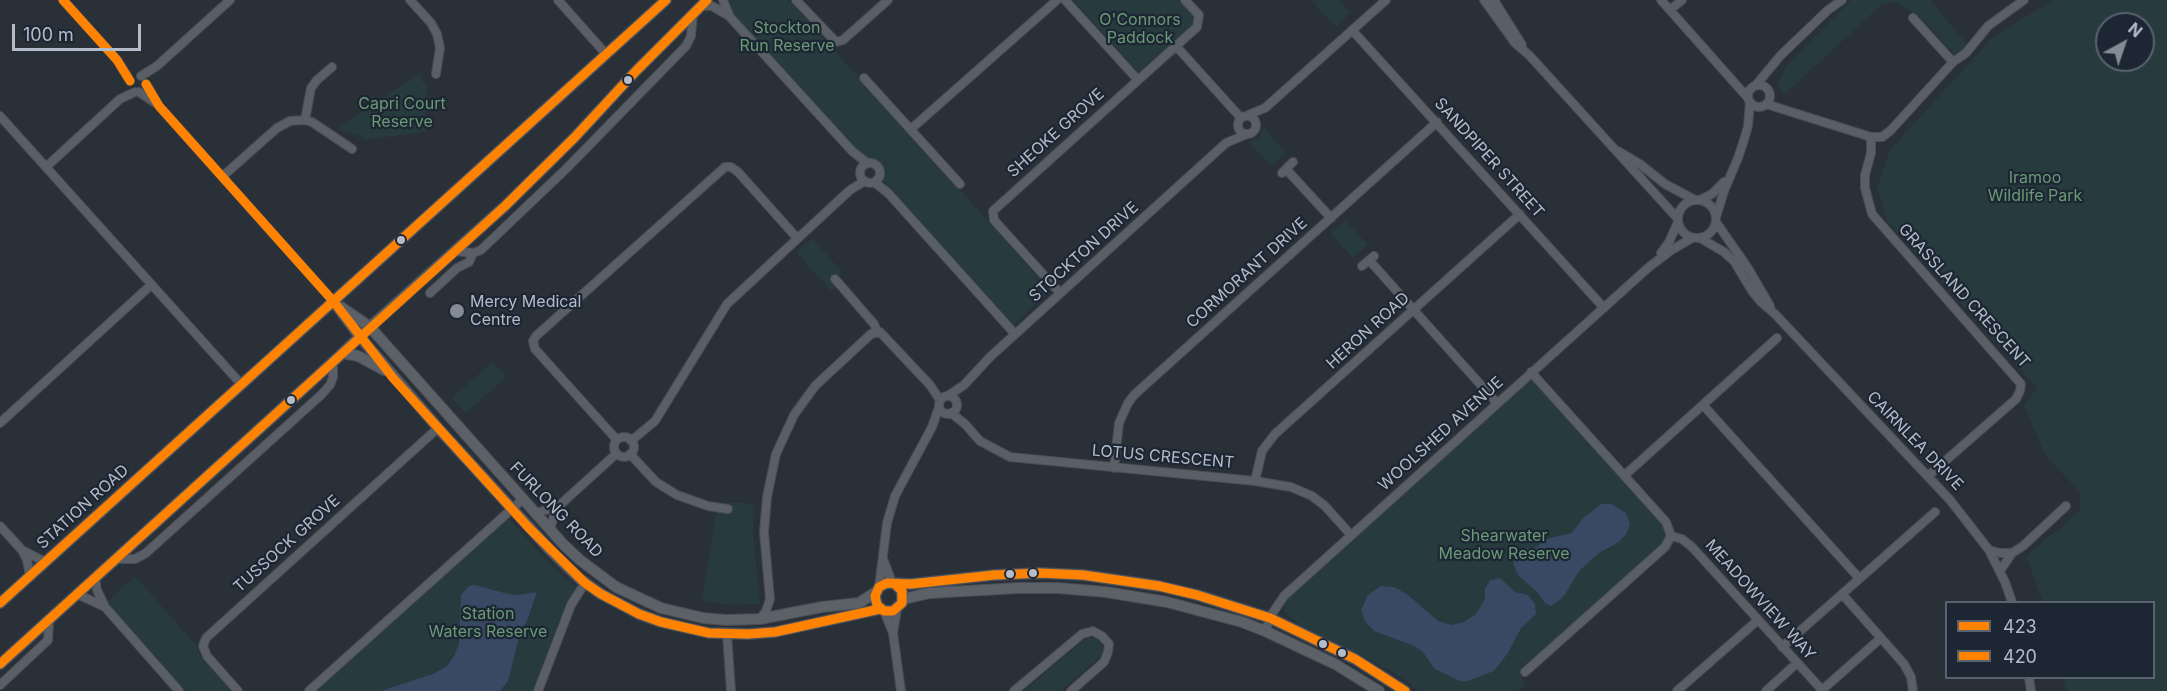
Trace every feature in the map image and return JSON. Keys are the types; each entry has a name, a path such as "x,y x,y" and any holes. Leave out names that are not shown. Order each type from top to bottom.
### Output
{"main road":[{"name":"STATION ROAD","path":"0,603 666,0"},
{"path":"0,664 538,175 700,6"},
{"name":"FURLONG ROAD","path":"334,302 370,327 550,529 588,567 616,587 662,608 682,614 726,620 760,619 822,607 859,603 877,590"},
{"name":"FURLONG ROAD","path":"334,302 393,378 550,551 585,583 618,604 662,622 710,633 727,634 775,632 882,610"},
{"path":"343,353 358,356 393,378"},
{"path":"894,584 902,591 903,599 897,609 882,610 875,601 877,590 882,584 994,575 1083,575 1132,581 1197,595 1270,618 1355,659 1405,691"},
{"path":"903,599 930,593 1018,588 1081,590 1167,602 1265,631 1335,664 1380,691"},
{"path":"726,620 727,634"}],"street":[{"path":"63,0 334,302"},
{"path":"46,167 230,0"},
{"path":"410,0 431,23 437,34 440,48 436,74"},
{"path":"558,0 606,54"},
{"path":"723,0 729,16"},
{"path":"796,0 836,42 844,39 888,0"},
{"path":"911,129 1057,0"},
{"path":"1065,0 1138,80"},
{"name":"SHEOKE GROVE","path":"1060,293 994,220 993,211 1197,27 1199,15 1185,0"},
{"path":"1242,118 1265,108 1386,0"},
{"path":"1484,0 1515,43 1529,55 1678,220 1683,232 1696,238 1711,233 1748,126 1749,92 1773,64 1836,0"},
{"path":"1494,0 1529,55"},
{"path":"1661,0 1755,106 1791,112 1871,137 1885,135 1953,62 1966,53 1988,26 2024,0"},
{"path":"1671,10 1682,0"},
{"path":"1828,10 1842,0"},
{"path":"455,251 473,253 487,246 686,46 700,6 712,6 729,16 852,152 868,174 888,193 1015,334"},
{"path":"1913,18 1953,62"},
{"name":"SANDPIPER STREET","path":"1352,30 1604,308"},
{"path":"1176,46 1242,118 1254,118 1257,124"},
{"path":"1748,126 1763,106 1769,93 1773,64"},
{"path":"305,120 311,88 316,80 332,67"},
{"path":"1728,75 1754,86 1763,86 1791,112"},
{"path":"864,78 960,184"},
{"path":"1242,118 1239,129 1246,134 1254,131 1265,108"},
{"path":"0,116 241,384"},
{"name":"STOCKTON DRIVE","path":"877,590 887,523 895,496 932,427 943,400 964,385 1015,334 1226,143 1242,118"},
{"path":"223,176 277,128 290,121 312,122 352,149"},
{"name":"CORMORANT DRIVE","path":"1114,468 1119,423 1134,395 1437,122"},
{"name":"STOCKTON DRIVE","path":"1226,143 1246,134"},
{"name":"GRASSLAND CRESCENT","path":"1871,137 1871,153 1864,188 1872,214 2021,384 2016,399 1928,476"},
{"path":"1613,147 1640,164 1665,184 1711,206 1716,219"},
{"path":"617,440 536,349 533,341 536,336 725,166 738,172 797,238"},
{"path":"1287,168 1331,218"},
{"path":"631,441 655,421 727,304 868,174"},
{"path":"1678,220 1681,208 1690,201 1712,194 1730,174"},
{"name":"HERON ROAD","path":"1255,480 1262,451 1275,434 1520,214"},
{"name":"CAIRNLEA DRIVE","path":"1716,219 1775,314"},
{"name":"WOOLSHED AVENUE","path":"1649,267 1664,250 1678,220"},
{"name":"CAIRNLEA DRIVE","path":"1696,238 1724,252 1734,261 1752,291 1950,500 1989,550 2012,601"},
{"name":"WOOLSHED AVENUE","path":"1265,631 1270,618 1284,596 1649,267 1670,251 1696,238"},
{"path":"430,293 457,268 469,262 473,253"},
{"path":"1368,261 1497,403"},
{"path":"835,279 874,324 877,331 884,334 953,409 944,413 943,400"},
{"path":"0,423 151,285"},
{"path":"787,615 774,608 770,599 764,532 765,511 776,454 794,415 815,386 866,338 877,331"},
{"path":"1625,475 1777,339"},
{"path":"115,559 139,558 321,395 330,385 333,377 333,362"},
{"name":"MEADOWVIEW WAY","path":"1531,372 1666,522 1671,536 1682,539 1692,547 1822,691"},
{"name":"STOCKTON DRIVE","path":"932,427 953,409 964,385"},
{"path":"1703,405 1859,578"},
{"name":"LOTUS CRESCENT","path":"953,409 980,441 1010,457 1255,480 1291,488 1312,496 1325,506 1351,535"},
{"name":"TUSSOCK GROVE","path":"238,691 207,656 203,646 206,638 438,428"},
{"path":"616,454 625,457 633,449 631,441 626,438 617,440"},
{"path":"616,454 614,446 617,440"},
{"path":"550,529 555,513 562,503 616,454"},
{"path":"630,454 656,482 677,495 708,506 728,509"},
{"path":"309,691 523,499"},
{"path":"535,513 551,509 562,503"},
{"path":"2000,571 2012,553 2024,546 2066,506"},
{"path":"1782,647 1935,512"},
{"path":"0,526 22,550 27,560 30,576"},
{"path":"1525,672 1665,547 1671,536"},
{"path":"22,550 45,562"},
{"path":"1989,550 2012,553"},
{"name":"STOCKTON DRIVE","path":"883,558 894,584"},
{"path":"95,578 97,590 105,608 179,691"},
{"path":"538,691 571,605 585,583"},
{"path":"77,594 105,608"},
{"path":"1842,594 1908,670 1913,691"},
{"path":"760,619 770,599"},
{"path":"897,609 893,633 901,691"},
{"path":"882,610 893,633"},
{"path":"0,685 48,640 49,620"},
{"path":"1677,691 1758,620"},
{"path":"1014,691 1082,634 1093,631 1109,644 1108,652 1104,662 1071,691"},
{"path":"727,634 731,691"},
{"path":"1822,691 1881,638"},
{"path":"1766,691 1797,663"}],"green space":[{"name":"Stockton Run Reserve","path":"730,0 789,0 1050,290 1014,325 724,6"},
{"name":"O'Connors Paddock","path":"1073,0 1179,0 1194,17 1193,25 1138,72"},
{"path":"1311,0 1339,0 1351,13 1336,27"},
{"path":"1851,0 1930,0 1968,45 1956,56 1922,19 1895,2 1880,6 1784,95 1777,85 1787,65"},
{"name":"Iramoo Wildlife Park","path":"2053,0 2167,0 2167,691 2066,691 2063,679 2155,679 2155,601 2043,601 2026,556 2080,511 2080,492 2045,455 2024,405 2037,388 1887,221 1877,187 1890,150 1992,38"},
{"name":"Capri Court Reserve","path":"420,73 422,81 427,86 425,132 364,140 359,135 338,128"},
{"path":"1264,128 1286,153 1271,166 1249,142 1259,138"},
{"path":"1345,220 1368,245 1353,258 1330,233"},
{"path":"812,238 842,272 832,281 837,287 831,291 796,252"},
{"path":"493,361 506,377 466,413 452,398"},
{"name":"Shearwater Meadow Reserve","path":"1532,379 1663,524 1667,535 1664,544 1519,672 1525,685 1518,691 1419,691 1393,672 1303,627 1283,610 1286,600"},
{"path":"727,502 754,504 753,532 760,604 731,605 702,601 715,518 717,512"},
{"name":"Station Waters Reserve","path":"508,517 550,564 579,589 558,623 533,691 316,691"},
{"path":"135,576 196,645 201,657 232,691 185,691 106,603"},
{"path":"1086,638 1096,638 1101,641 1103,651 1101,656 1061,691 1024,691"}],"water":[{"path":"1601,504 1611,504 1626,513 1630,524 1626,534 1619,542 1599,553 1579,571 1564,596 1551,606 1545,603 1537,592 1518,575 1513,564 1516,555 1523,549 1537,547 1546,539 1572,533 1582,519"},
{"path":"1500,578 1515,592 1528,595 1535,604 1536,614 1521,628 1508,653 1494,671 1468,681 1460,681 1435,669 1422,651 1412,645 1374,631 1365,621 1361,610 1368,595 1381,586 1394,587 1408,595 1438,621 1451,625 1464,622 1476,614 1485,599 1485,589 1490,580"},
{"path":"475,585 518,595 537,592 520,633 508,681 500,691 381,691 433,674 447,666 459,644 461,595 469,586"}],"transit line":[{"name":"423","path":"63,0 117,60 130,81"},
{"name":"420","path":"0,603 666,0"},
{"name":"420","path":"0,664 505,206 707,0"},
{"name":"423","path":"146,84 159,106 334,302 393,378 529,528 585,583 639,614 661,622 709,633 775,632 880,609"},
{"name":"423","path":"895,584 902,591 902,603 893,611 884,611 877,605 875,596 879,587 887,583 911,584 994,575 1040,573 1083,575 1159,586 1197,595 1270,618 1355,659 1405,691"}],"place":[{"name":"Mercy Medical Centre","path":"457,311"}]}
